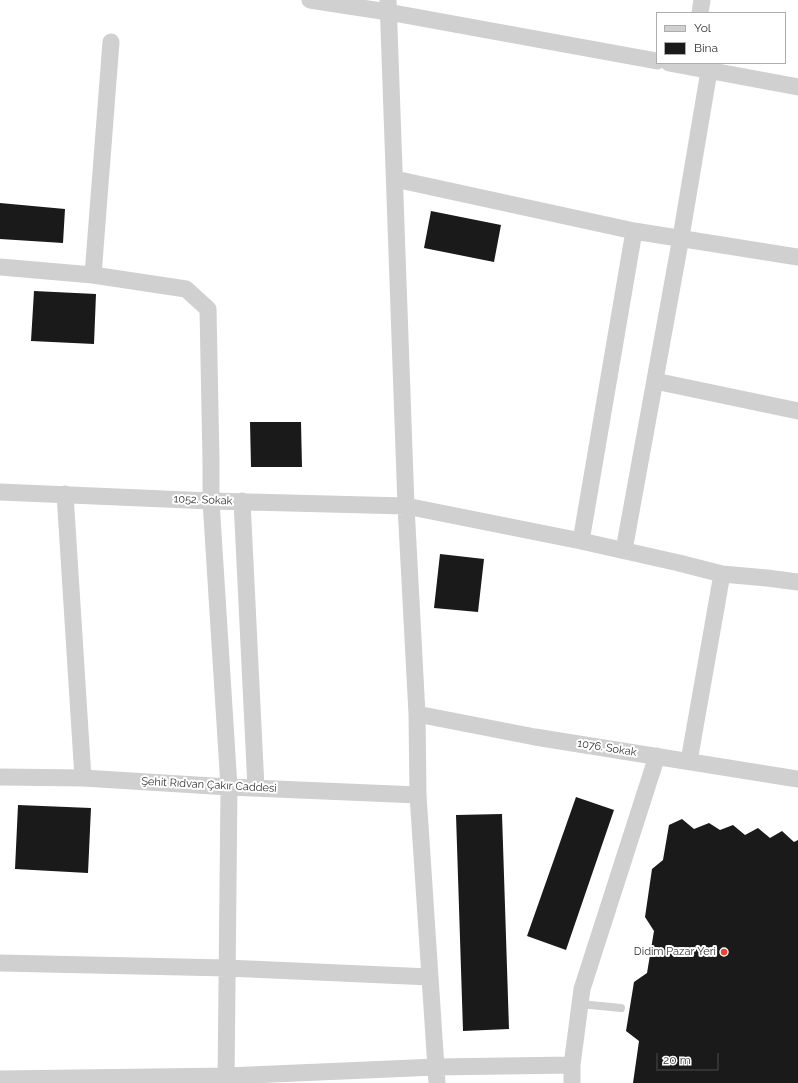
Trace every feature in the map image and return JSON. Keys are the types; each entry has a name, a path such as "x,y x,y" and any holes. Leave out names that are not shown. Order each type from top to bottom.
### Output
{"street":[{"path":"310,0 388,6 656,61"},
{"path":"700,12 702,0"},
{"path":"388,6 418,795 436,1075"},
{"path":"92,275 111,42"},
{"path":"680,64 691,65 709,71 798,87"},
{"path":"624,550 681,237 709,71"},
{"path":"395,180 634,230 798,257"},
{"path":"581,540 634,230"},
{"path":"0,267 92,275 186,289 208,309 211,501 229,787 226,1080"},
{"path":"655,381 798,411"},
{"name":"1052. Sokak","path":"0,492 211,501 406,506 581,540 722,574 798,582"},
{"path":"65,494 83,778"},
{"path":"242,501 256,788"},
{"path":"689,762 722,574"},
{"name":"1076. Sokak","path":"416,714 535,737 798,779"},
{"path":"572,1083 572,1066 582,989 657,756"},
{"name":"Şehit Rıdvan Çakır Caddesi","path":"0,777 83,778 229,787 418,795"},
{"path":"0,963 228,968 430,976"},
{"path":"0,1079 226,1080 436,1075 572,1066"}],"lane":[{"path":"580,1004 621,1008"}],"building":[{"path":"0,203 65,209 63,243 0,239"},
{"path":"431,211 501,225 494,262 424,248"},
{"path":"34,291 96,294 94,344 31,341"},
{"path":"250,422 301,422 302,467 251,467"},
{"path":"440,554 484,559 478,612 434,608"},
{"path":"576,797 614,810 566,950 527,936"},
{"path":"18,805 91,808 88,873 15,869"},
{"path":"502,814 509,1029 463,1031 456,815"},
{"name":"Didim Pazar Yeri","path":"682,819 694,829 709,823 720,830 733,825 745,835 758,828 770,838 782,831 794,842 798,840 798,1083 633,1083 639,1041 626,1031 634,982 647,973 654,931 645,917 652,869 663,860 669,825"}],"place":[{"name":"Didim Pazar Yeri","path":"724,952"}]}
